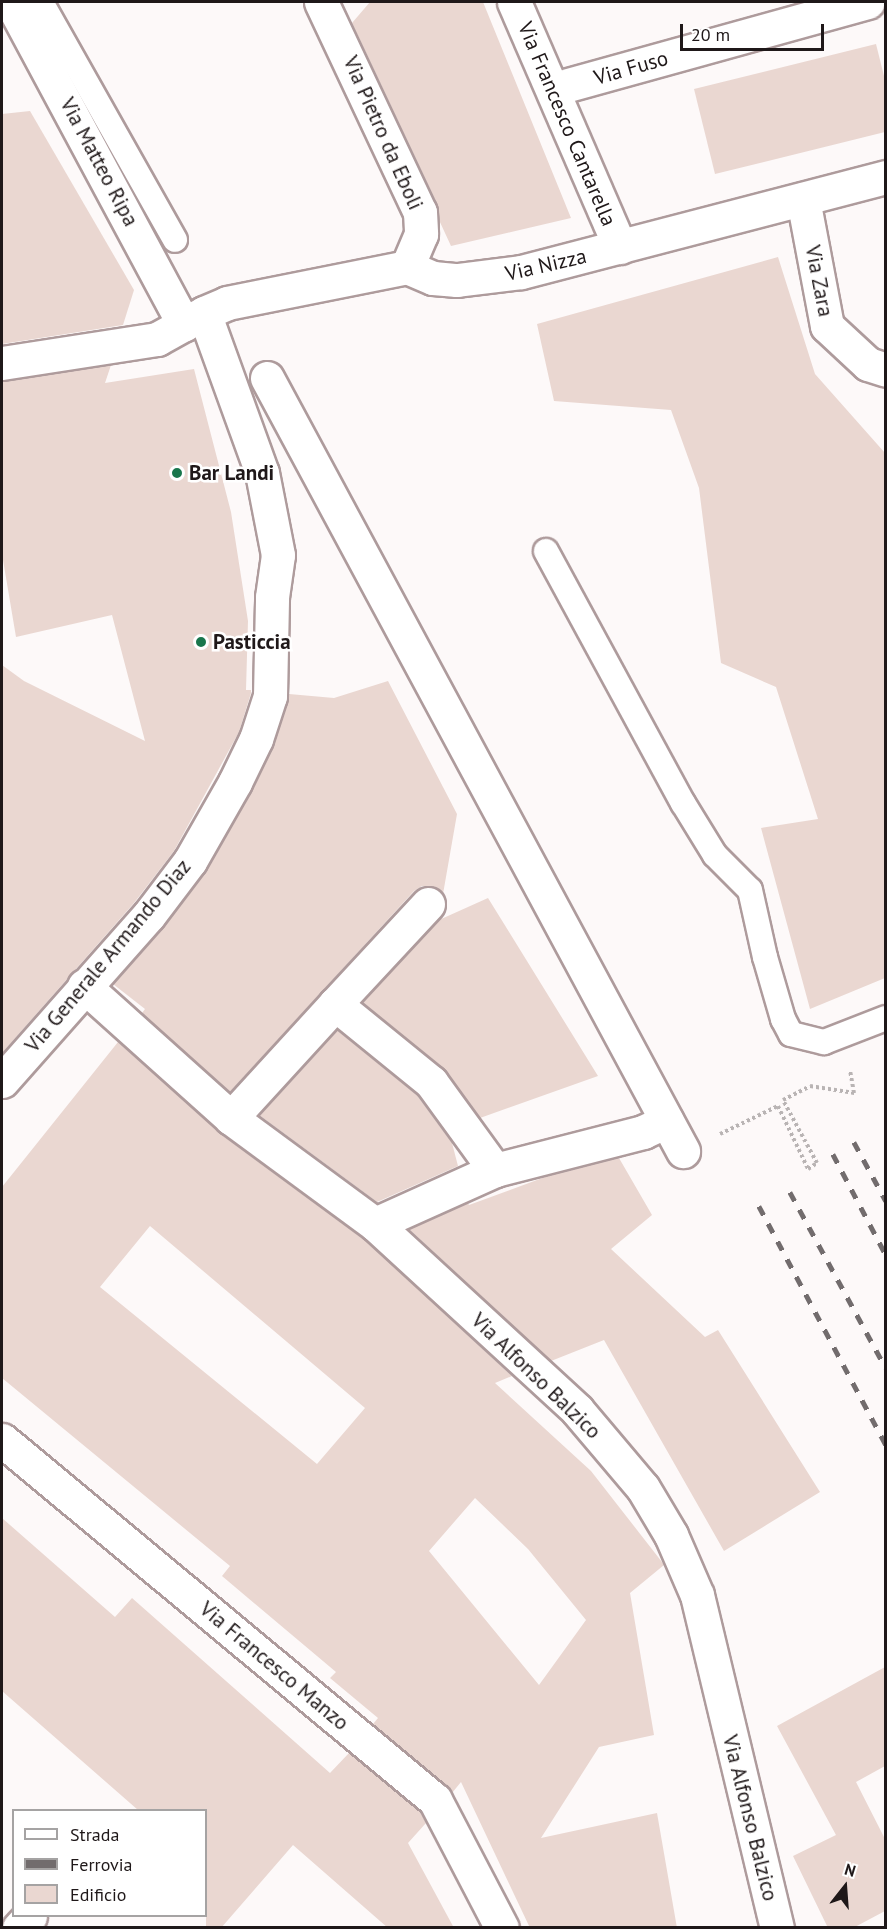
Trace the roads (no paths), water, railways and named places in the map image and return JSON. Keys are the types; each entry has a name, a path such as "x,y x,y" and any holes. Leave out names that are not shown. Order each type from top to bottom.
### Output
{"street":[{"name":"Via Matteo Ripa","path":"11,2 194,318"},
{"name":"Via Francesco Cantarella","path":"514,2 620,247"},
{"name":"Via Fuso","path":"568,86 868,2"},
{"name":"Via Pietro da Eboli","path":"330,6 420,212 421,234 407,267"},
{"name":"Via Nizza","path":"407,267 433,278 481,279 521,272 885,177"},
{"name":"Via Zara","path":"804,199 827,326 880,365"},
{"path":"2,363 157,339 227,303 407,267"},
{"name":"Via Generale Armando Diaz","path":"2,1081 149,915 190,861 251,748 270,696 272,597 278,555 262,473 194,318"},
{"path":"267,378 683,1151"},
{"path":"231,1118 428,904"},
{"name":"Via Alfonso Balzico","path":"84,986 231,1118 375,1224 577,1410 643,1488 671,1535 697,1595 777,1928"},
{"path":"335,1004 431,1082 495,1170"},
{"path":"375,1224 495,1170 643,1132 667,1121"},
{"name":"Via Francesco Manzo","path":"2,1440 435,1800 502,1928"}],"lane":[{"path":"41,2 175,240"},
{"path":"546,551 683,803 715,855 750,890 765,957 783,1019 791,1034 824,1042 885,1018"}],"railway":[{"path":"854,1142 886,1201"},
{"path":"833,1154 886,1255"},
{"path":"790,1192 886,1368"},
{"path":"759,1206 886,1445"}],"place":[{"name":"Bar Landi","path":"177,473"},
{"name":"Pasticcia","path":"201,642"}]}
